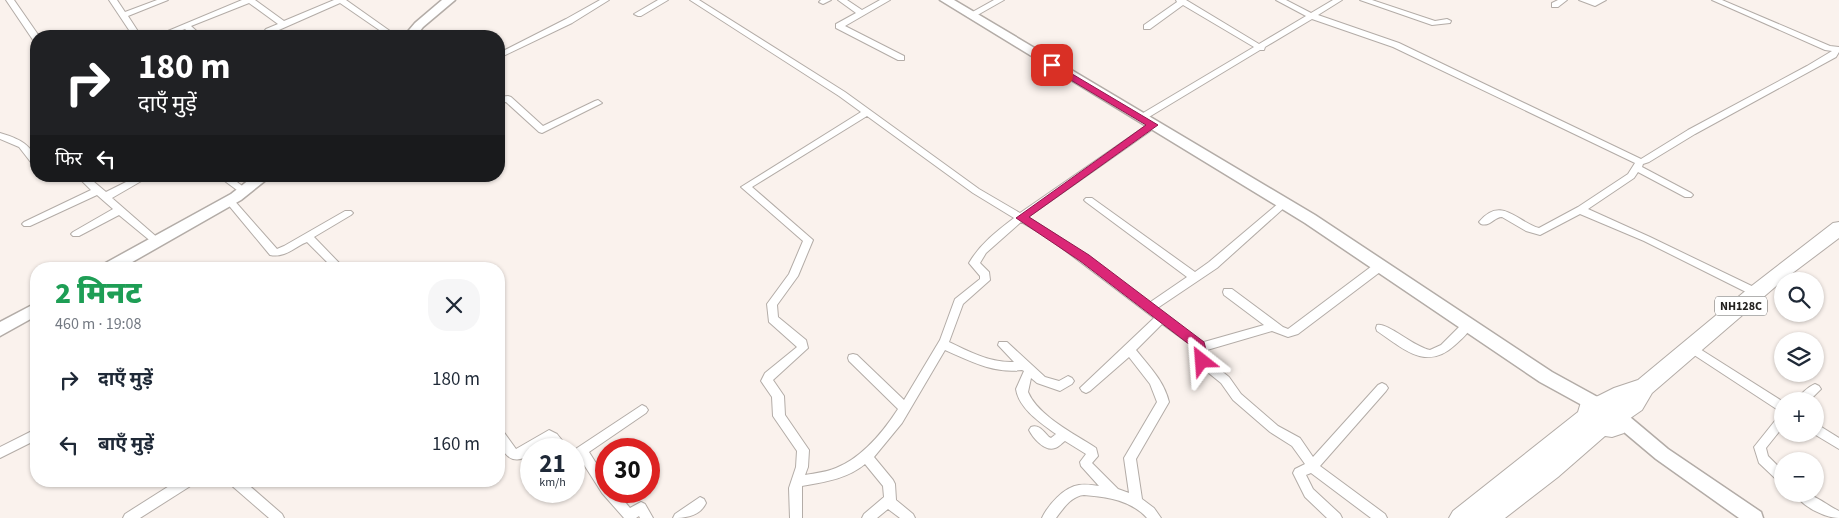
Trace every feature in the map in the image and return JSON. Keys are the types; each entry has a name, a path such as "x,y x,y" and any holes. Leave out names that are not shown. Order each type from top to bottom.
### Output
{"highway":[{"name":"NH128C","path":"1461,518 1603,415 1634,404 1645,387 1756,293 1839,228"},
{"name":"NH128C","path":"1487,518 1550,470 1603,415"}],"street":[{"path":"10,0 31,30"},
{"path":"113,0 133,30"},
{"path":"123,15 164,0"},
{"path":"176,30 250,0 284,25"},
{"path":"273,30 340,0 384,30"},
{"path":"416,30 419,25 449,0"},
{"path":"505,53 605,0"},
{"path":"638,14 664,0"},
{"path":"694,0 808,72 867,112 961,181 1084,258 1200,345 1212,345 1274,326"},
{"path":"842,0 861,13"},
{"path":"886,0 839,26 901,58"},
{"path":"946,0 1283,204 1380,266 1662,454 1754,518"},
{"path":"971,15 1000,0"},
{"path":"1280,0 1312,16 1404,49 1638,165 1688,195"},
{"path":"796,482 839,473 859,463 879,443 943,344 959,302 986,278 974,261 980,253 1022,218 1147,122 1156,108 1338,0"},
{"path":"1364,0 1438,24 1447,21"},
{"path":"1556,5 1564,0"},
{"path":"1583,0 1596,4 1602,0"},
{"path":"1484,222 1497,214 1503,213 1530,230 1540,232 1581,209 1631,176 1638,165 1646,160 1737,107 1786,83 1833,55 1838,49 1822,45 1716,0"},
{"path":"1147,27 1181,1 1260,48"},
{"path":"186,26 191,30"},
{"path":"505,99 508,99 542,130 598,103"},
{"path":"796,518 796,482 802,467 803,450 779,416 778,396 767,379 804,348 802,343 773,319 771,308 774,301 794,276 808,240 746,188 867,112"},
{"path":"0,136 22,146 30,156"},
{"path":"87,182 156,241"},
{"path":"27,224 131,182"},
{"path":"231,182 244,191"},
{"path":"119,262 229,200 256,182"},
{"path":"229,200 274,252 282,252 348,213"},
{"path":"1089,200 1195,278"},
{"path":"1150,308 1195,278 1236,246 1283,204"},
{"path":"1581,209 1587,214 1647,239 1756,293"},
{"path":"76,234 120,210"},
{"path":"304,238 312,241 333,262"},
{"path":"1228,292 1274,326 1284,332 1292,333 1380,266"},
{"path":"0,330 30,313"},
{"path":"1086,388 1162,317"},
{"path":"1381,328 1418,352 1430,355 1441,350 1468,325"},
{"path":"943,344 998,367 1026,368"},
{"path":"1002,345 1041,380 1060,386 1068,381"},
{"path":"1200,345 1204,364 1225,380 1237,397 1274,430 1296,442 1313,466 1381,518"},
{"path":"1692,348 1774,402"},
{"path":"1129,349 1156,384 1163,402 1130,458 1136,501"},
{"path":"853,358 904,407"},
{"path":"1026,368 1022,387 1024,398 1064,434 1092,452 1092,456 1086,462 1087,466 1114,493"},
{"path":"1336,518 1309,494 1299,476 1301,471 1313,466 1382,388"},
{"path":"1812,392 1815,389"},
{"path":"585,449 642,410"},
{"path":"1035,430 1052,444 1064,434"},
{"path":"1774,430 1760,447 1763,459 1774,469"},
{"path":"1824,434 1839,444"},
{"path":"0,453 30,437"},
{"path":"505,443 513,454 520,455"},
{"path":"585,456 595,471"},
{"path":"866,456 889,484 889,500 893,507 909,518"},
{"path":"129,518 178,487"},
{"path":"242,487 278,518"},
{"path":"1048,518 1074,491 1088,490 1114,493 1136,501 1155,518"},
{"path":"868,518 889,500"},
{"path":"679,518 700,502"},
{"path":"1813,502 1839,517"},
{"path":"618,503 630,515 641,508 647,518"}],"route":[{"path":"1052,65 1153,125 1022,218 1053,236 1084,258 1193,342 1200,345 1202,361"}]}
